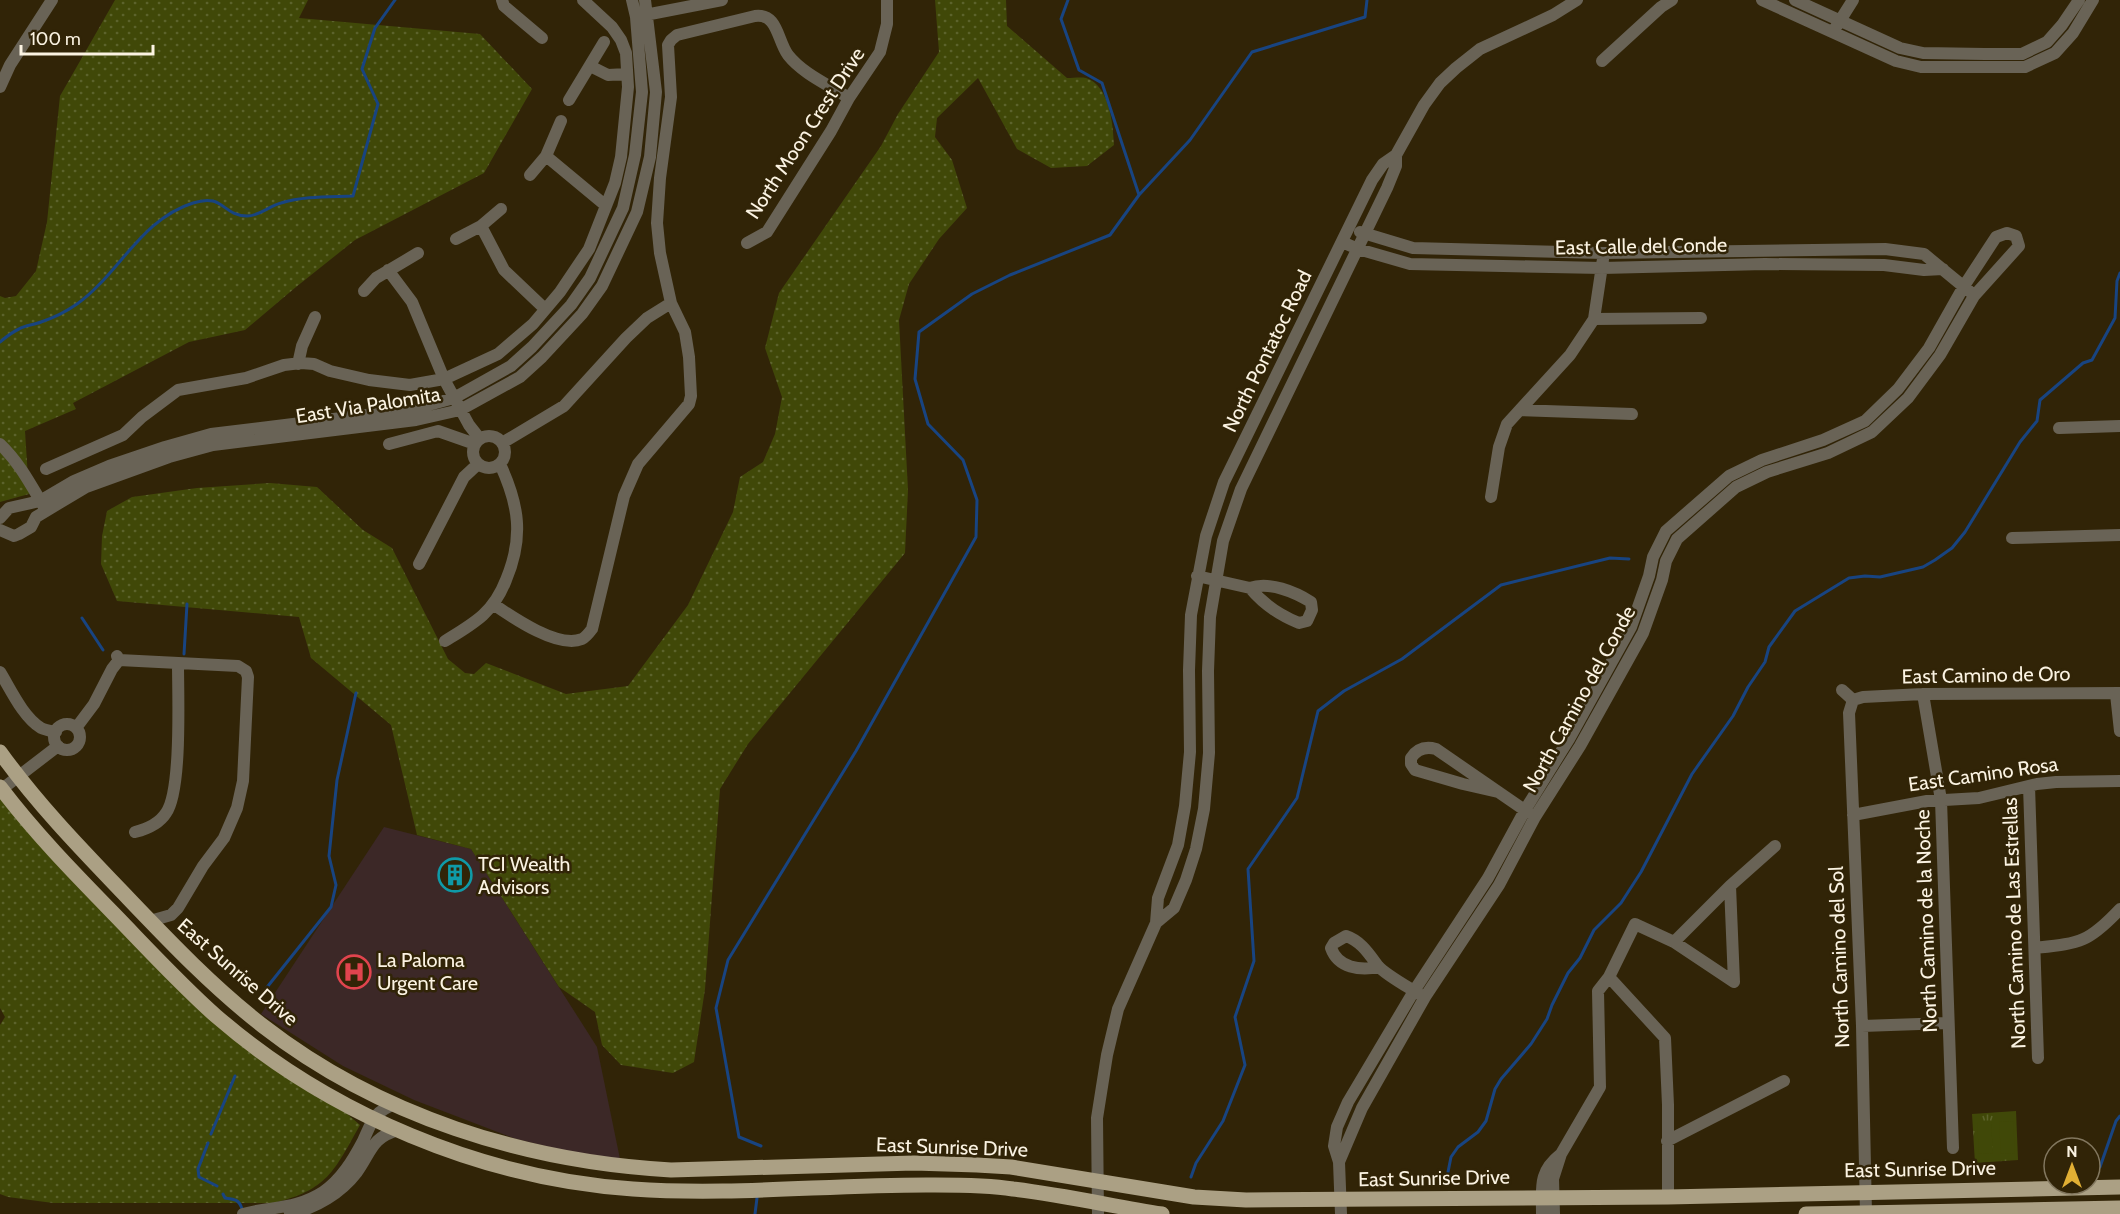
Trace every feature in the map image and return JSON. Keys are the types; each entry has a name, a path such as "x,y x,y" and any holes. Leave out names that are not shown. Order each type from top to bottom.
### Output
{"main road":[{"name":"East Sunrise Drive","path":"0,752 61,828 150,921 190,962 263,1026 330,1070 394,1104 424,1117 500,1143 563,1158 633,1168 704,1170 914,1163 1011,1167 1194,1197 1341,1207 1546,1204 1668,1197 2120,1186"},
{"name":"East Sunrise Drive","path":"1,788 23,817 176,978 217,1016 259,1049 322,1092 398,1130 454,1152 528,1172 629,1189 701,1191 934,1185 1011,1188 1098,1209 1162,1214"},
{"path":"176,978 190,962"},
{"path":"629,1189 633,1168"},
{"path":"1806,1214 2120,1208"}],"street":[{"path":"0,87 10,65 52,0"},
{"path":"502,0 504,6 542,38"},
{"path":"46,469 123,435 142,417 178,390 246,378 284,365 298,364 314,364 330,371 389,384 410,385 444,379 498,354 533,324 560,292 589,249 615,183 621,157 628,87 626,53 612,27 583,0"},
{"name":"East Via Palomita","path":"0,519 9,508 43,506 86,486 169,457 213,445 416,420 460,410 520,377 582,314 607,275 637,212 650,157 656,92 641,16 632,0"},
{"name":"East Via Palomita","path":"0,530 14,536 31,527 43,506 74,481 109,466 211,434 414,409 454,398 511,366 571,305 590,278 623,208 635,155 642,92 641,16 645,0"},
{"path":"641,16 722,0"},
{"name":"North Moon Crest Drive","path":"747,243 767,232 880,52 887,24 887,0"},
{"name":"North Pontatoc Road","path":"1098,1209 1097,1118 1107,1055 1118,1009 1156,923 1158,898 1178,845 1185,806 1190,752 1191,615 1206,537 1224,482 1348,227 1383,164 1396,154 1424,105 1440,83 1480,49 1553,15 1576,0"},
{"path":"1762,0 1896,61 1921,67 2025,67 2055,53 2073,33 2093,0"},
{"path":"1795,0 1900,48 1923,53 2022,54 2047,42 2079,0"},
{"path":"1833,33 1853,0"},
{"path":"1602,61 1666,2"},
{"path":"493,604 531,630 576,641 588,637 624,496 638,464 689,404 691,396 686,332 671,303 660,253 657,223 660,178 671,97 668,48 673,37 765,13 773,22 782,47 798,66 849,98"},
{"path":"569,100 604,42"},
{"path":"2022,54 2025,67"},
{"path":"590,66 608,75 627,74"},
{"path":"530,175 546,156 561,121"},
{"name":"North Pontatoc Road","path":"1156,923 1174,908 1178,899 1196,849 1204,809 1209,753 1210,617 1223,541 1241,489 1396,166 1396,154"},
{"path":"546,156 605,204"},
{"path":"456,240 481,226 501,210"},
{"path":"481,226 504,270 545,309"},
{"name":"East Calle del Conde","path":"1348,227 1413,248 1603,253 1885,249 1924,254 1964,285 1974,296"},
{"name":"North Camino del Conde","path":"1341,1207 1339,1162 1362,1108 1419,994 1488,878 1525,810 1569,739 1631,627 1649,576 1653,557 1666,531 1729,476 1762,460 1823,441 1864,421 1904,381 1929,348 1964,285 1996,237 2007,233 2016,236 2019,246 1974,296 1940,355 1915,389 1872,432 1828,453 1767,472 1736,487 1677,539 1666,561 1662,580 1643,633 1580,746 1535,817 1499,885 1419,994"},
{"name":"East Calle del Conde","path":"1342,242 1410,264 1602,268 1765,264 1884,265 1924,270 1943,269"},
{"path":"1765,250 1765,264"},
{"path":"1491,497 1499,447 1507,424 1570,355 1594,319 1603,253"},
{"path":"364,291 376,278 418,254"},
{"path":"388,270 412,302 444,379 478,441"},
{"path":"502,443 564,406 626,338 647,318 671,303"},
{"path":"298,364 302,346 315,317"},
{"path":"1594,319 1701,318"},
{"path":"1520,411 1632,414"},
{"path":"2059,428 2120,426"},
{"path":"389,444 438,431 478,441"},
{"path":"484,437 494,437 502,443 504,456 500,464 487,467 478,464 473,454 478,441 484,437"},
{"path":"0,444 25,473 43,506"},
{"path":"419,564 464,477 478,464"},
{"path":"445,641 483,616 503,588 512,565 517,544 515,502 500,464"},
{"path":"2012,538 2120,535"},
{"path":"1197,576 1250,588 1257,585 1298,594 1311,602 1310,616 1307,621 1299,623 1288,619 1260,600 1250,588"},
{"path":"76,728 105,686 118,658 178,664 238,666 246,671 248,684 243,781 237,808 224,838 203,866 178,908 171,915 150,921"},
{"path":"135,832 145,829 162,818 168,812 173,797 176,777 178,664"},
{"path":"0,672 33,720 42,728 56,732"},
{"path":"1842,690 1853,700"},
{"path":"2118,693 2120,731"},
{"name":"East Camino de Oro","path":"1853,700 1863,697 1923,694 2118,693"},
{"name":"North Camino de la Noche","path":"1923,694 1941,800 1953,1148"},
{"name":"North Camino del Sol","path":"1853,700 1849,713 1862,1026 1866,1213"},
{"path":"65,725 76,728 80,740 75,747 66,750 58,746 55,740 56,732 65,725"},
{"path":"1,788 58,746"},
{"name":"North Camino del Conde","path":"1498,792 1471,787 1415,770 1411,764 1411,758 1423,748 1436,749 1535,817"},
{"name":"East Camino Rosa","path":"1853,814 1927,801 1979,798 2056,782 2120,782"},
{"name":"North Camino de Las Estrellas","path":"2029,786 2038,1058"},
{"path":"1674,942 1730,886 1775,846"},
{"path":"1554,1214 1546,1204 1561,1154 1600,1087 1598,991 1609,977 1635,924 1674,942 1734,982 1730,886"},
{"path":"2035,948 2077,944 2100,930 2120,909"},
{"path":"1379,967 1419,994"},
{"path":"1609,977 1665,1038 1668,1197"},
{"path":"1862,1026 1948,1023"},
{"path":"1667,1141 1784,1081"},
{"path":"243,1214 289,1206 322,1192 336,1181 349,1164 373,1118 383,1108 394,1104"},
{"path":"290,1214 300,1212 330,1197 356,1173 376,1140 383,1134 398,1130"}],"shaded area":[{"path":"384,827 471,849 597,1047 620,1159 567,1151 516,1139 414,1100 343,1066 261,1014"}],"green space":[{"path":"115,0 308,0 299,18 480,34 532,89 484,173 355,240 245,330 189,342 73,403 76,409 25,431 29,494 0,502 0,296 5,298 16,296 36,271 47,222 60,96"},
{"path":"935,0 1006,0 1007,26 1067,78 1086,78 1100,89 1109,107 1114,145 1087,166 1051,168 1017,149 978,78 937,118 935,137 952,160 967,208 939,239 909,284 899,320 908,490 905,553 748,744 720,789 705,989 694,1062 673,1073 621,1065 602,1045 595,1012 559,987 471,849 417,835 391,725 311,658 299,617 117,601 101,564 102,536 107,511 132,497 197,488 270,483 317,487 363,530 392,548 448,659 465,673 474,674 486,663 566,694 628,686 688,605 733,512 740,477 763,462 775,434 782,397 765,348 779,293 881,146 898,114 939,52"},
{"path":"0,787 176,978 322,1092 360,1125 336,1166 318,1185 291,1198 273,1203 53,1203 0,1194 0,1025 5,1017 0,1008"},
{"path":"2016,1111 2018,1160 1975,1163 1972,1114"},
{"path":"2013,1121 2015,1153 2001,1154 1999,1122"},
{"path":"1977,1122 1991,1122 1993,1153 1979,1154"}],"waterway":[{"path":"0,342 21,328 50,318 77,304 106,278 131,248 159,221 193,203 217,202 238,215 247,216 277,204 299,199 353,196 378,104 362,69 375,28 395,0"},
{"path":"761,1146 739,1137 716,1008 728,960 856,751 976,537 977,500 963,460 928,424 915,379 919,332 972,294 1010,275 1110,235 1139,195 1102,83 1079,70 1061,19 1068,0"},
{"path":"1139,195 1190,140 1252,52 1365,17 1367,0"},
{"path":"1448,1172 1451,1157 1458,1147 1478,1132 1486,1121 1495,1089 1531,1044 1547,1019 1568,973 1580,958 1594,930 1621,903 1641,872 1692,774 1733,716 1748,687 1765,662 1769,647 1795,611 1849,578 1880,577 1923,567 1952,548 1965,532 2020,442 2037,421 2040,400 2083,363 2092,360 2115,318 2117,281 2120,273"},
{"path":"1191,1177 1196,1163 1223,1121 1245,1065 1235,1017 1254,961 1248,869 1297,798 1318,711 1344,691 1402,659 1501,585 1610,558 1629,559"},
{"path":"184,654 187,604"},
{"path":"82,618 103,650"},
{"path":"260,996 331,907 336,885 329,856 337,780 356,693"},
{"path":"211,1134 235,1076"},
{"path":"2102,1161 2116,1121 2120,1116"},
{"path":"208,1143 198,1169 199,1177 217,1186"},
{"path":"223,1194 225,1198 238,1201 242,1209"},
{"path":"755,1214 757,1198"}],"place":[{"name":"TCI Wealth Advisors","path":"455,875"},
{"name":"La Paloma Urgent Care","path":"354,972"}]}
